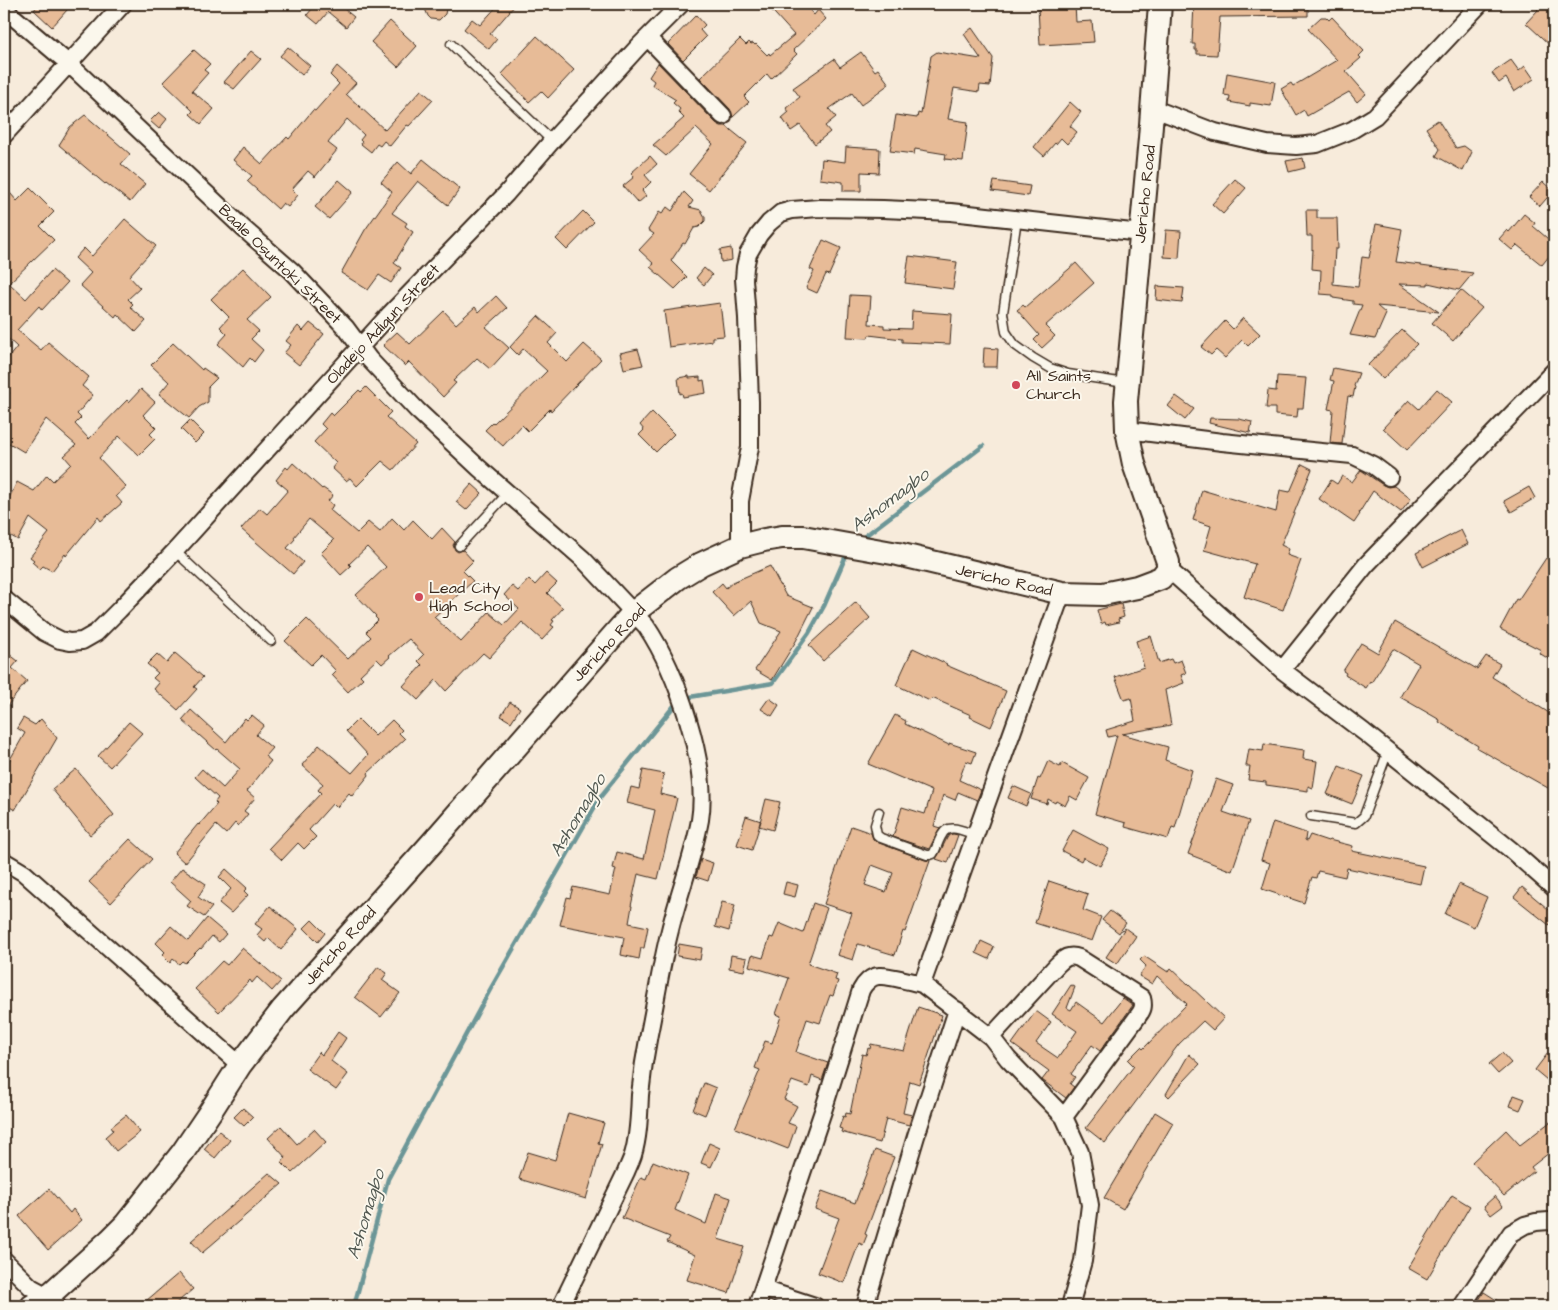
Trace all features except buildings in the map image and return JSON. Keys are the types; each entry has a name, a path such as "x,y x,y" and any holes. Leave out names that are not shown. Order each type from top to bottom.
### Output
{"street":[{"path":"4,134 123,4"},
{"name":"Oladejo Adigun Street","path":"4,598 44,632 60,640 70,642 82,641 96,633 175,551 390,314 506,194 552,141 681,4"},
{"name":"Jericho Road","path":"46,1303 125,1225 183,1152 240,1065 296,994 431,844 633,613 678,578 700,564 740,546 782,537 803,537 898,554 1062,593 1103,594 1154,582 1161,578 1168,569 1168,562 1134,464 1127,430 1126,401 1160,4"},
{"path":"1152,108 1215,132 1267,144 1296,146 1318,144 1352,130 1375,116 1480,4"},
{"name":"Baale Osuntoki Street","path":"4,9 68,63 292,271 346,328 369,359 417,410 583,560 646,626 654,637 670,671 691,731 698,760 701,792 700,818 690,863 676,905 663,960 645,1056 638,1133 633,1155 561,1306"},
{"path":"648,38 723,116"},
{"path":"740,546 740,501 750,447 748,318 744,279 745,266 759,235 781,213 792,210 819,208 883,208 951,212 1141,233"},
{"path":"1282,670 1366,566 1554,371"},
{"path":"1127,430 1222,442 1352,454 1390,477"},
{"path":"1168,569 1282,670 1388,751 1554,888"},
{"path":"922,984 1062,593"},
{"path":"4,861 24,873 240,1065"},
{"path":"991,1037 1057,965 1069,956 1079,958 1142,998 1143,1009 1064,1117"},
{"path":"757,1306 864,984 878,976 922,984 957,1010 991,1037 1008,1059 1064,1117 1080,1152 1090,1205 1083,1261 1070,1306"},
{"path":"865,1306 916,1136 957,1010"},
{"path":"1462,1306 1511,1233 1536,1222 1549,1221 1554,1223"},
{"path":"4,1260 38,1292 46,1303"},
{"path":"763,1289 815,1306"}],"lane":[{"path":"452,44 552,141"},
{"path":"1017,219 1003,314 1006,332 1015,345 1050,368 1068,374 1127,384"},
{"path":"459,546 508,493"},
{"path":"175,551 271,641"},
{"path":"1311,816 1356,823 1360,821 1364,816 1388,751"},
{"path":"879,812 875,825 877,835 927,855 933,854 942,834 948,828 976,835"}],"waterway":[{"name":"Ashomagbo","path":"861,539 983,446"},
{"name":"Ashomagbo","path":"684,698 773,683 809,633 824,606 848,551"},
{"name":"Ashomagbo","path":"354,1306 388,1179 491,988 601,796 678,701"}],"place":[{"name":"All Saints Church","path":"1016,385"},
{"name":"Lead City High School","path":"419,597"}]}
